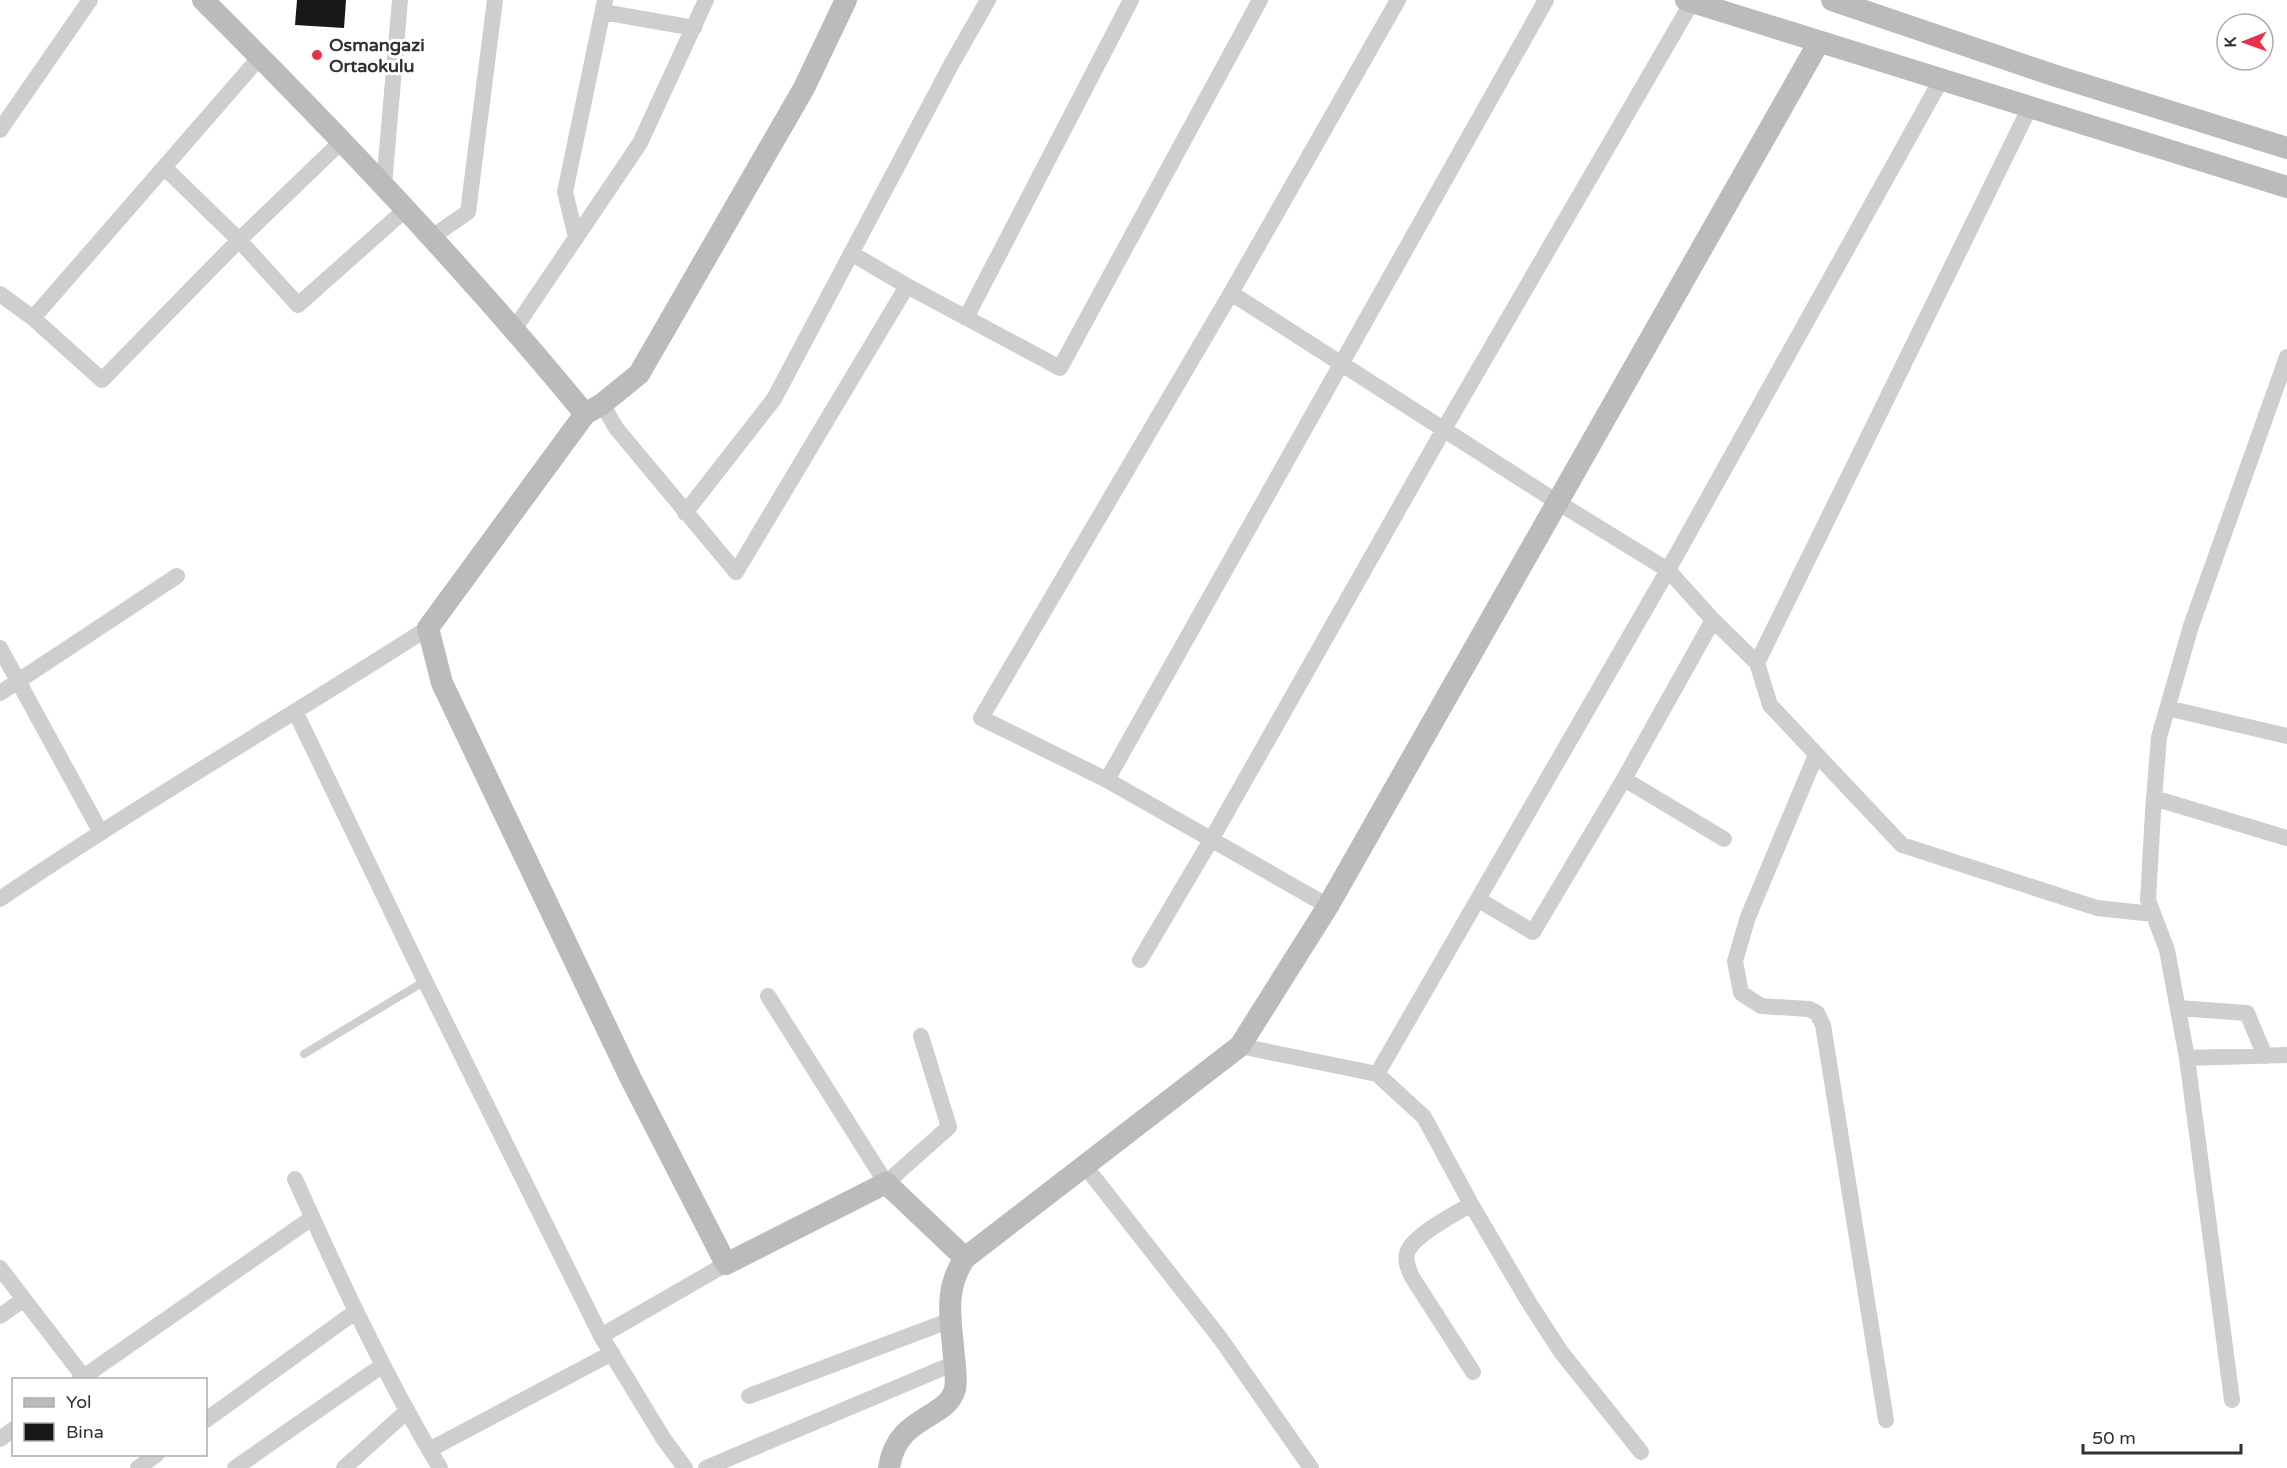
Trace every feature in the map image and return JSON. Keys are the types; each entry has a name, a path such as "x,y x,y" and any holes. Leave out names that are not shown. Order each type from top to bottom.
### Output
{"street":[{"path":"0,130 90,0"},
{"path":"203,0 384,185 515,328 594,409 616,428 736,572 907,286"},
{"path":"384,185 400,0"},
{"path":"432,237 468,212 495,0"},
{"path":"515,328 640,143 706,0"},
{"path":"0,899 100,831 296,713 428,628 594,409 639,374 804,88 846,0"},
{"path":"686,513 774,399 988,0"},
{"path":"966,318 1131,0"},
{"path":"851,253 1060,369 1260,0"},
{"path":"1328,906 1107,780 981,718 1231,293 1398,0"},
{"path":"1107,780 1546,0"},
{"path":"1832,0 2053,75 2287,148"},
{"path":"1140,960 1211,840 1689,1 2287,187"},
{"path":"576,237 565,192 604,6 693,28"},
{"path":"889,1468 892,1453 906,1430 943,1406 951,1398 955,1389 951,1284 957,1269 965,1258 1240,1046 1328,906 1819,42"},
{"path":"33,318 260,57"},
{"path":"1377,1074 1668,570 1941,80"},
{"path":"1757,663 2030,107"},
{"path":"0,294 33,318 102,380 239,240 342,141"},
{"path":"165,168 239,240 298,305 406,209"},
{"path":"1231,293 1557,502 1668,570 1713,620 1757,663 1770,705 1902,845 2097,908 2153,914"},
{"path":"2232,1400 2187,1058 2167,950 2148,900 2159,736 2191,626 2287,357"},
{"path":"0,693 177,576"},
{"path":"1479,900 1533,932 1624,779 1713,620"},
{"path":"428,628 442,682 632,1080 726,1264"},
{"path":"0,648 100,831"},
{"path":"2167,708 2287,736"},
{"path":"296,713 425,981 601,1336 663,1438 686,1468"},
{"path":"1816,755 1748,917 1735,961 1740,993 1761,1006 1809,1009 1817,1013 1823,1025 1886,1420"},
{"path":"1624,779 1724,839"},
{"path":"2154,798 2287,838"},
{"path":"768,996 886,1183 965,1258"},
{"path":"2178,1008 2247,1013 2265,1056"},
{"path":"601,1336 726,1264 886,1183 949,1127 921,1035"},
{"path":"1240,1046 1377,1074 1424,1117 1471,1204 1561,1352 1641,1452"},
{"path":"2187,1058 2287,1055"},
{"path":"1085,1166 1220,1338 1311,1468"},
{"path":"295,1179 355,1312 406,1412 440,1468"},
{"path":"1471,1204 1410,1245 1407,1265 1412,1277 1473,1372"},
{"path":"0,1268 82,1378 312,1218"},
{"path":"0,1316 24,1299"},
{"path":"207,1418 355,1312"},
{"path":"749,1396 951,1320"},
{"path":"429,1450 612,1353"},
{"path":"706,1468 955,1363"},
{"path":"235,1468 383,1365"},
{"path":"344,1468 406,1412"}],"lane":[{"path":"304,1054 425,981"}],"building":[{"path":"297,0 346,0 344,28 295,25"}],"place":[{"name":"Osmangazi Ortaokulu","path":"317,55"}]}
